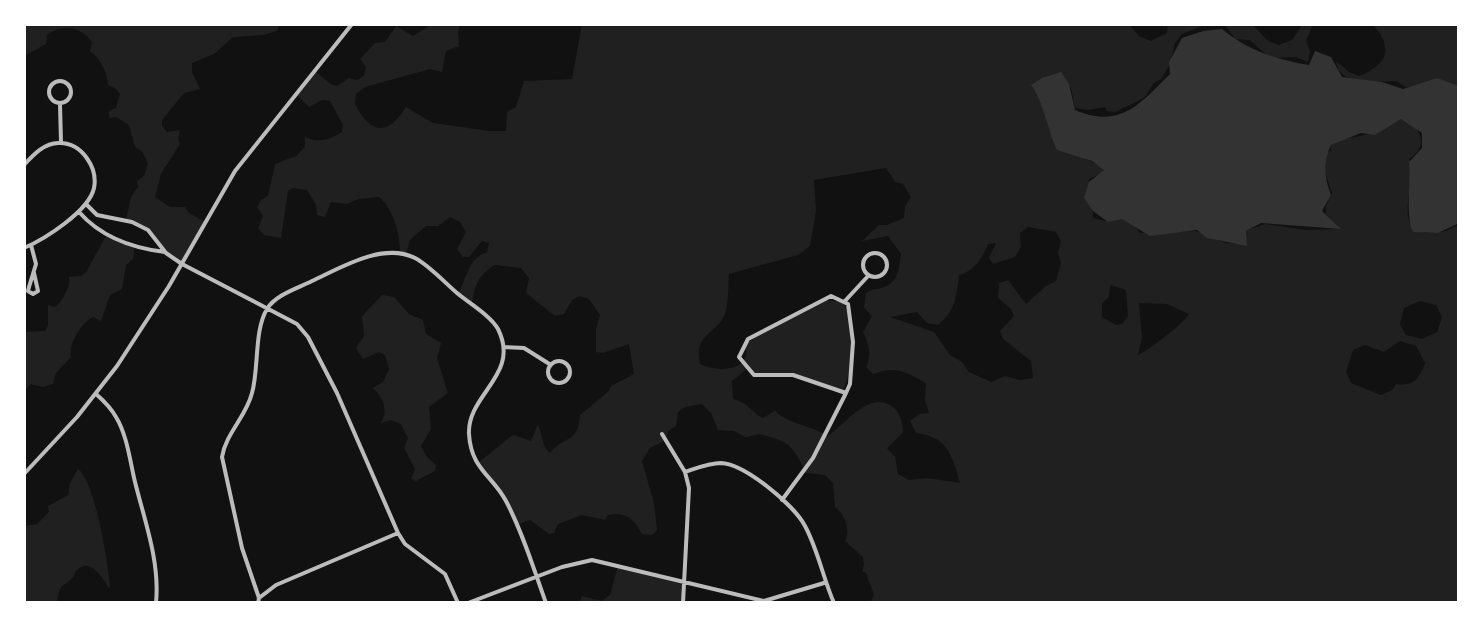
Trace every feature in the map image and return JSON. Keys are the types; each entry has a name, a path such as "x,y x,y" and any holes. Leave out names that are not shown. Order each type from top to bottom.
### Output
{"street":[{"path":"24,474 96,394 136,338 235,171 352,24"},
{"path":"59,81 69,86 71,92 69,99 60,104 53,101 49,94 52,84 59,81"},
{"path":"60,104 61,142"},
{"path":"24,165 42,147 61,142 88,159 95,175 94,188 79,212 24,248"},
{"path":"86,204 97,215 132,222 148,230 166,253 182,264 297,324 308,337 337,393 398,533 405,544 445,574 458,603"},
{"path":"79,212 92,227 110,238 166,253"},
{"path":"31,245 36,264 28,291 33,294 38,291 34,273"},
{"path":"398,533 276,585 258,600 242,548 222,457 224,444 246,413 253,390 262,321 267,308 278,299 333,271 375,255 394,253 416,259 497,327 504,347 498,378 477,403 469,431 473,458 506,500 546,603"},
{"path":"873,253 881,254 886,260 886,271 880,276 869,275 864,269 866,257 873,253"},
{"path":"844,302 869,275"},
{"path":"782,500 808,468 846,393 850,384 853,342 848,304 831,296 748,339 739,357 754,375 793,375 846,393"},
{"path":"504,347 524,348 551,365"},
{"path":"557,361 564,362 569,367 569,378 563,382 553,381 549,375 551,365 557,361"},
{"path":"96,394 118,419 129,456 152,545 158,580 156,603"},
{"path":"662,434 685,472 689,488 683,603"},
{"path":"685,472 709,464 725,463 757,479 782,500 805,524 824,583 834,603"},
{"path":"468,603 571,564 592,560 764,601 824,583"}],"shaded area":[{"path":"24,24 279,24 277,31 263,35 233,37 214,54 192,63 192,72 200,89 184,93 162,120 167,132 180,130 180,144 161,174 155,197 170,207 185,207 205,222 183,263 162,248 148,229 126,220 131,197 138,187 137,181 144,176 148,163 142,151 135,147 129,125 116,117 109,118 109,111 116,108 120,94 108,85 103,66 90,52 92,42 77,30 58,29 47,35 46,44 24,56"},
{"path":"432,24 460,24 459,46 446,51 442,72 430,69 365,87 356,94 355,104 373,126 380,128 393,123 406,107 433,123 506,131 507,112 516,107 524,81 572,79 582,24 1129,24 1139,36 1151,41 1167,33 1168,24 1207,24 1182,34 1175,43 1169,66 1161,79 1154,83 1144,98 1115,112 1107,111 1105,107 1088,110 1075,108 1071,88 1064,80 1038,86 1058,151 1075,149 1078,155 1104,168 1102,173 1089,179 1093,218 1105,221 1128,216 1140,233 1196,231 1225,243 1243,244 1247,230 1265,224 1306,230 1340,229 1326,214 1332,193 1325,172 1325,154 1331,150 1331,140 1378,133 1391,119 1404,117 1418,132 1421,143 1409,159 1408,217 1411,225 1418,231 1429,233 1459,224 1459,603 870,603 874,595 866,573 862,571 863,557 845,541 846,523 835,507 833,483 825,475 806,473 793,450 784,442 759,434 745,437 734,431 718,430 711,413 702,404 685,407 678,412 676,426 668,431 666,440 650,448 642,461 654,503 657,530 652,535 642,534 636,524 620,515 608,515 605,520 582,515 558,524 554,533 549,534 530,520 515,525 500,494 478,463 514,435 531,441 538,424 545,448 550,453 570,438 576,431 580,415 611,386 634,374 629,344 603,353 596,352 596,329 600,315 589,299 579,296 572,300 564,314 555,316 526,293 529,278 521,268 494,265 478,281 472,303 459,292 472,263 487,252 489,243 482,241 469,257 463,257 457,249 466,232 460,222 450,217 438,226 426,226 410,240 406,254 400,252 395,222 379,197 358,199 347,204 331,202 325,217 317,215 316,205 307,190 293,188 288,191 281,238 264,235 258,228 263,216 257,207 268,196 275,164 296,156 305,147 305,137 324,140 342,132 343,125 330,101 322,100 309,107 297,95 316,72 337,86 349,78 357,80 364,76 366,67 360,59 375,43 385,42 396,26 413,36","holes":["886,168 895,182 903,184 911,197 905,206 904,218 879,225 862,241 888,236 901,254 893,282 866,293 864,308 872,316 863,332 869,350 866,367 873,374 901,371 926,383 925,400 929,413 919,414 910,421 916,433 935,439 947,449 960,483 927,478 909,480 898,474 895,457 887,448 903,432 902,423 889,404 875,402 867,405 828,436 775,411 763,418 733,399 732,381 748,368 759,377 793,375 842,394 853,347 852,323 842,302 825,300 757,336 746,344 745,358 736,366 717,369 700,364 702,341 725,314 729,274 798,255 810,246 816,211 814,180","1028,227 1056,232 1061,241 1058,253 1061,263 1056,281 1026,304 1008,280 999,283 998,298 1011,309 1014,316 1000,331 1003,339 1031,361 1033,378 1020,380 1005,376 991,382 969,372 962,362 950,355 934,332 890,317 917,312 927,323 938,325 952,308 959,275 974,267 988,244 996,243 989,258 993,264 1015,257 1021,247 1020,233","1110,285 1126,290 1128,316 1122,324 1116,325 1102,317 1102,303 1109,297","1420,301 1436,305 1442,317 1437,332 1422,339 1406,335 1400,324 1404,308","1139,303 1167,304 1189,314 1138,355 1142,338","1400,341 1416,346 1425,363 1415,380 1396,384 1392,390 1381,395 1351,383 1346,372 1353,350 1365,345 1384,352"]},
{"path":"1219,24 1252,24 1268,41 1279,45 1292,40 1303,24 1313,24 1306,41 1310,51 1308,62 1296,57 1270,58 1250,40 1235,39 1226,26"},
{"path":"1372,24 1459,24 1459,88 1406,87 1396,81 1372,82 1346,77 1338,70 1336,61 1359,76 1376,67 1385,55 1384,40"},
{"path":"1222,29 1252,48 1285,60 1309,65 1315,51 1331,57 1342,77 1382,82 1403,89 1437,78 1459,86 1459,223 1438,233 1413,232 1409,208 1409,162 1422,148 1422,133 1401,119 1375,135 1361,133 1331,145 1325,170 1331,195 1322,211 1341,229 1261,223 1246,231 1247,246 1207,238 1197,230 1150,236 1122,219 1108,222 1093,211 1084,198 1089,182 1104,170 1092,161 1057,150 1031,85 1061,72 1069,84 1075,110 1104,117 1117,115 1138,104 1170,74 1169,62 1182,38"},
{"path":"106,236 135,246 133,259 126,265 122,289 110,295 101,321 93,317 80,328 71,357 56,373 53,384 43,387 30,384 24,392 24,332 45,331 48,326 48,305 55,307 61,301 68,289 69,277 81,276 86,272"},
{"path":"382,295 394,297 409,314 423,320 426,334 441,343 437,358 448,393 429,407 431,429 421,446 436,465 435,471 416,481 411,479 415,469 404,448 408,438 401,424 391,420 380,423 384,404 373,388 383,382 389,369 385,355 379,352 363,359 356,348 364,336 362,316"},
{"path":"78,469 95,506 110,589 96,570 86,566 76,571 62,586 57,603 24,603 24,526 37,524 49,512 48,506 68,495 70,483"},
{"path":"618,566 684,582 683,603 580,601 582,596 602,601 610,595"}]}
